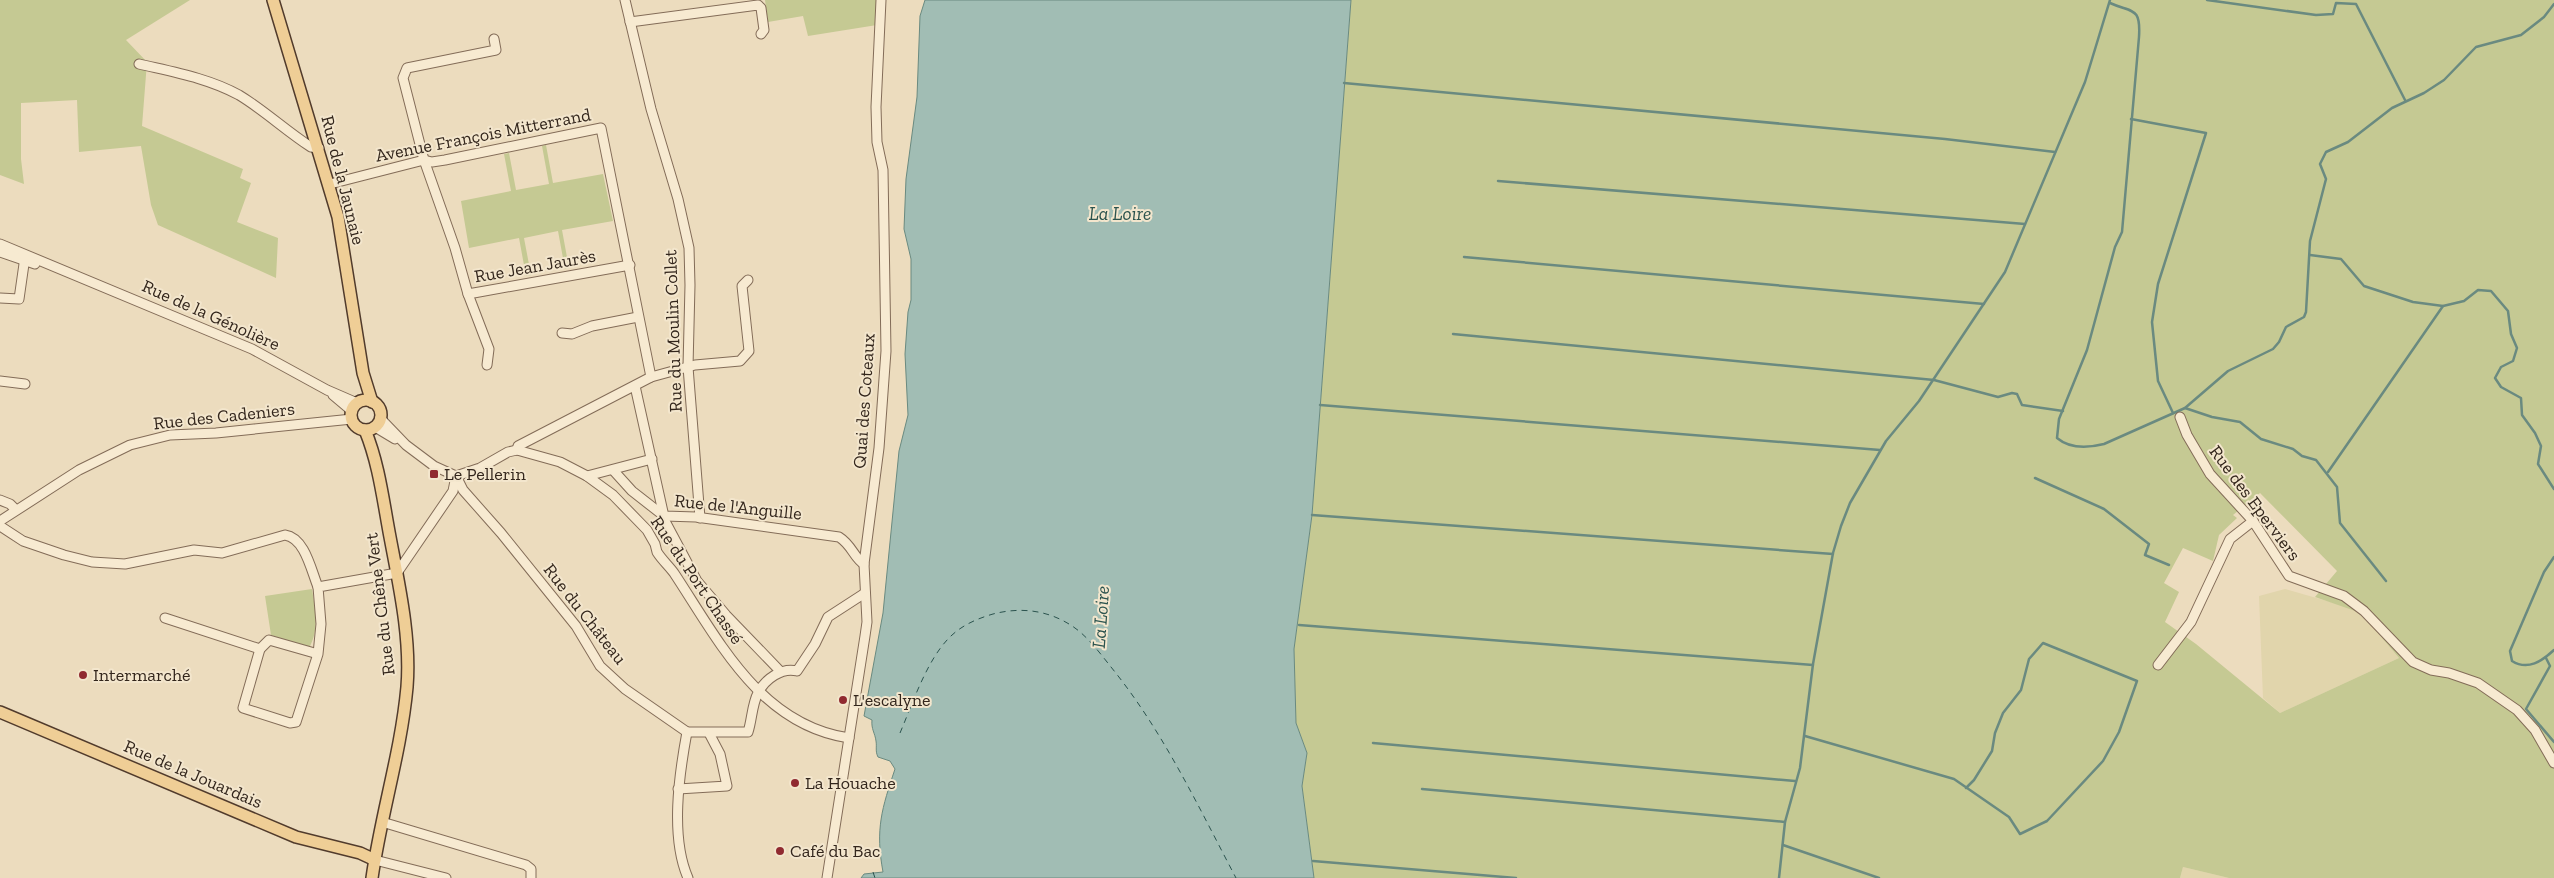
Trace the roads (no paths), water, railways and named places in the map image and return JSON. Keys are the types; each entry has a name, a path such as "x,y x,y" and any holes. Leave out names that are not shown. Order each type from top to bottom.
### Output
{"main road":[{"name":"Rue de la Jaunaie","path":"273,0 330,184 338,217 363,372 359,407 378,407 373,426"},
{"path":"359,407 356,426 373,426"},
{"name":"Rue du Chêne Vert","path":"372,878 407,688 406,643 397,573 376,462 373,426"},
{"name":"Rue de la Jouardais","path":"0,712 296,837 360,853 375,860"}],"street":[{"name":"Rue du Moulin Collet","path":"625,0 641,68 678,199 689,248 688,367 700,518"},
{"name":"Quai des Coteaux","path":"827,878 867,622 864,564 878,448 886,351 883,170 877,142 881,0"},
{"path":"630,22 742,3 758,5 760,8 764,30 761,34"},
{"name":"Rue Jean Jaurès","path":"494,39 496,50 407,68 403,78 424,160 455,248 468,294 630,265"},
{"path":"139,64 198,78 222,87 240,96 311,148 319,148"},
{"name":"Avenue François Mitterrand","path":"330,184 424,160 432,162 445,160 601,128 630,265 650,377"},
{"name":"Rue de la Génolière","path":"0,244 25,258"},
{"name":"Rue de la Génolière","path":"0,252 25,258 79,276 252,348 359,407"},
{"path":"0,298 19,299 25,258"},
{"path":"373,426 406,445 434,466 456,476 480,468 508,452 517,450 518,446 650,377 688,367 740,361 746,357 749,350 742,286 748,280"},
{"path":"468,294 489,349 488,365"},
{"path":"562,333 572,334 592,326 638,317"},
{"path":"0,381 25,384"},
{"path":"634,386 664,516 697,581 726,615 784,670 797,671 805,661 828,617 865,593"},
{"name":"Rue des Cadeniers","path":"0,521 15,509 79,470 130,445 170,435 359,407"},
{"name":"Rue des Eperviers","path":"2180,418 2187,435 2210,474 2253,521 2288,576 2344,596 2364,610 2413,662 2431,670 2448,673 2478,684 2517,710 2535,730 2554,763"},
{"name":"Rue du Port Chassé","path":"517,450 560,462 587,476 614,495 647,530 657,552 719,644 758,692 791,716 824,735 849,738"},
{"path":"587,476 652,459"},
{"name":"Rue de l'Anguille","path":"613,470 632,491 664,516 700,518 839,537 848,542 859,561 864,564"},
{"path":"318,587 397,573 453,491 456,476"},
{"name":"Rue du Château","path":"456,476 462,490 501,533 576,626 600,666 625,689 687,732"},
{"path":"0,500 10,504 15,509"},
{"path":"2158,665 2191,622 2230,539 2253,521"},
{"path":"0,526 23,541 64,555 92,562 125,564 194,550 222,553 285,535 292,536 299,542 318,587 322,624 318,654 296,722 290,723 243,708 260,649 269,640 318,654"},
{"path":"165,618 260,649"},
{"path":"688,878 684,868 679,833 678,789 687,732 748,732 758,692 784,670"},
{"path":"678,789 727,786 720,754 709,733"},
{"path":"382,822 526,866 531,869 531,878"},
{"path":"375,860 446,878"}],"water":[{"name":"La Loire","path":"925,0 1351,0 1312,515 1294,649 1296,723 1307,753 1302,786 1314,878 861,878 864,874 883,872 880,843 881,819 895,769 890,761 878,757 872,720 864,716 883,613 899,451 908,415 905,354 908,312 911,300 911,259 904,229 906,179 917,97 920,16"}],"waterway":[{"path":"1779,878 1785,822 1800,768 1813,664 1833,553 1841,526 1850,503 1886,441 1919,401 2005,272 2085,82 2110,0"},
{"path":"2207,0 2316,15 2333,14 2336,3 2356,4 2405,100"},
{"path":"2110,3 2134,12 2137,15 2139,37 2122,232 2115,247 2087,350 2059,419 2057,438 2062,442 2079,447 2104,444 2185,408 2228,371 2273,349 2279,342 2286,327 2304,317 2306,312 2310,241 2326,179 2320,164 2326,152 2348,142 2392,108 2424,93 2444,80 2476,47 2521,35 2544,17 2554,4"},
{"path":"1344,83 1945,139 2055,152"},
{"path":"2131,119 2206,133 2158,284 2152,322 2158,381 2173,413"},
{"path":"1498,181 2025,224"},
{"path":"2310,255 2341,259 2364,286 2413,302 2443,306 2464,301 2478,290 2491,291 2508,311 2511,334 2517,348 2513,361 2501,367 2495,378 2501,387 2521,398 2522,415 2535,433 2541,446 2538,464 2554,489"},
{"path":"1464,257 1984,304"},
{"path":"2328,472 2443,306"},
{"path":"1453,334 1934,380 1998,397 2012,393 2017,394 2022,405 2063,411"},
{"path":"1320,405 1880,450"},
{"path":"2185,408 2212,417 2240,422 2261,439 2293,449 2302,456 2316,460 2337,487 2340,523 2386,581"},
{"path":"2035,478 2104,509 2149,544 2145,555 2169,565"},
{"path":"1312,515 1833,554"},
{"path":"2554,557 2544,572 2510,651 2512,661 2518,664 2529,665 2540,661 2554,650"},
{"path":"1299,625 1813,665"},
{"path":"1805,736 1954,779 2009,817 2020,834 2047,821 2103,761 2119,732 2137,681 2043,643 2029,659 2021,690 2003,713 1995,733 1992,751 1974,780 1966,788"},
{"path":"2546,658 2550,666 2526,709 2554,742"},
{"path":"1373,743 1795,781"},
{"path":"1422,789 1785,822"},
{"path":"1783,845 1879,878"},
{"path":"1313,861 1516,878"}],"place":[{"name":"Le Pellerin","path":"434,474"},
{"name":"Intermarché","path":"83,675"},
{"name":"L'escalyne","path":"843,700"},
{"name":"La Houache","path":"795,783"},
{"name":"Café du Bac","path":"780,851"}]}
